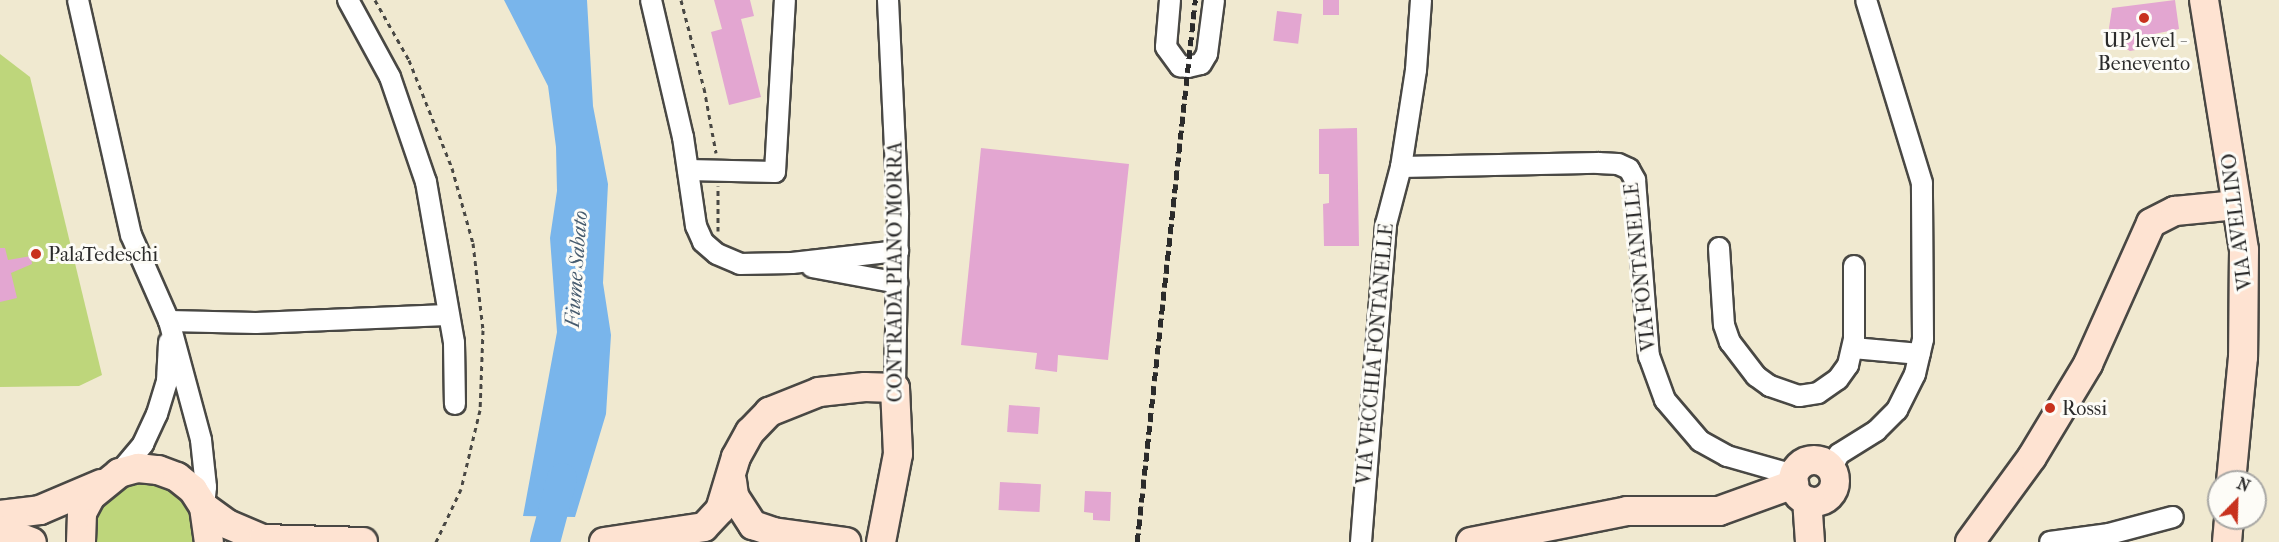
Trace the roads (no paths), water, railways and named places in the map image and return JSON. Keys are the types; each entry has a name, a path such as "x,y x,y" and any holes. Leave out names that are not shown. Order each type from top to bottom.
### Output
{"main road":[{"name":"VIA AVELLINO","path":"2204,0 2237,205 2246,295 2232,470"},
{"path":"1970,542 2032,457 2088,364 2151,223 2175,211 2237,205"},
{"path":"604,542 704,527 720,510 731,491 736,457 750,432 769,412 819,392 895,388"},
{"name":"CONTRADA PIANO MORRA","path":"881,542 898,454 895,388"},
{"path":"0,515 40,510 138,468 158,470 185,483 204,507 227,524 263,539 363,542"},
{"path":"1471,542 1627,511 1719,511 1800,487 1830,495 1835,482 1831,469"},
{"path":"81,542 82,513 111,478"},
{"path":"1800,487 1808,510 1810,542"},
{"path":"731,491 753,525 773,532 846,542"},
{"path":"204,507 209,542"},
{"path":"0,530 32,542"}],"street":[{"path":"78,0 131,235 169,321 201,441 206,487 204,507"},
{"path":"348,0 390,77 426,182 444,270 447,315 454,343 455,404"},
{"path":"651,0 659,23 688,170 696,226 702,242 717,254 740,264 792,263 898,251"},
{"path":"688,170 775,172 785,0"},
{"name":"CONTRADA PIANO MORRA","path":"888,0 898,251 895,388"},
{"path":"1170,0 1166,47 1180,66 1188,67 1201,64 1207,54 1214,0"},
{"name":"VIA VECCHIA FONTANELLE","path":"1361,542 1386,224 1401,167 1416,70 1421,0"},
{"path":"1831,469 1839,454 1875,431 1897,410 1915,374 1920,354 1926,296 1922,183 1866,0"},
{"name":"VIA FONTANELLE","path":"1401,167 1598,163 1629,169 1636,190 1649,356 1665,400 1700,441 1727,456 1800,487"},
{"path":"1719,248 1724,325 1742,362 1770,386 1799,396 1818,393 1838,379 1853,348 1854,267"},
{"path":"792,263 898,283"},
{"path":"169,321 256,322 447,315"},
{"path":"111,478 143,444 157,414 167,381 169,321"},
{"path":"1853,348 1920,354"},
{"path":"2050,542 2109,534 2173,517"}],"water":[{"path":"504,0 587,0 593,106 608,184 603,283 611,335 606,414 575,517 523,516 557,332 550,238 557,191 556,147 548,86"}],"waterway":[{"name":"Fiume Sabato","path":"545,542 562,478"}],"railway":[{"path":"1137,542 1195,0"}],"place":[{"name":"UP level - Benevento","path":"2144,18"},
{"name":"PalaTedeschi","path":"36,254"},
{"name":"Rossi","path":"2050,408"}]}
